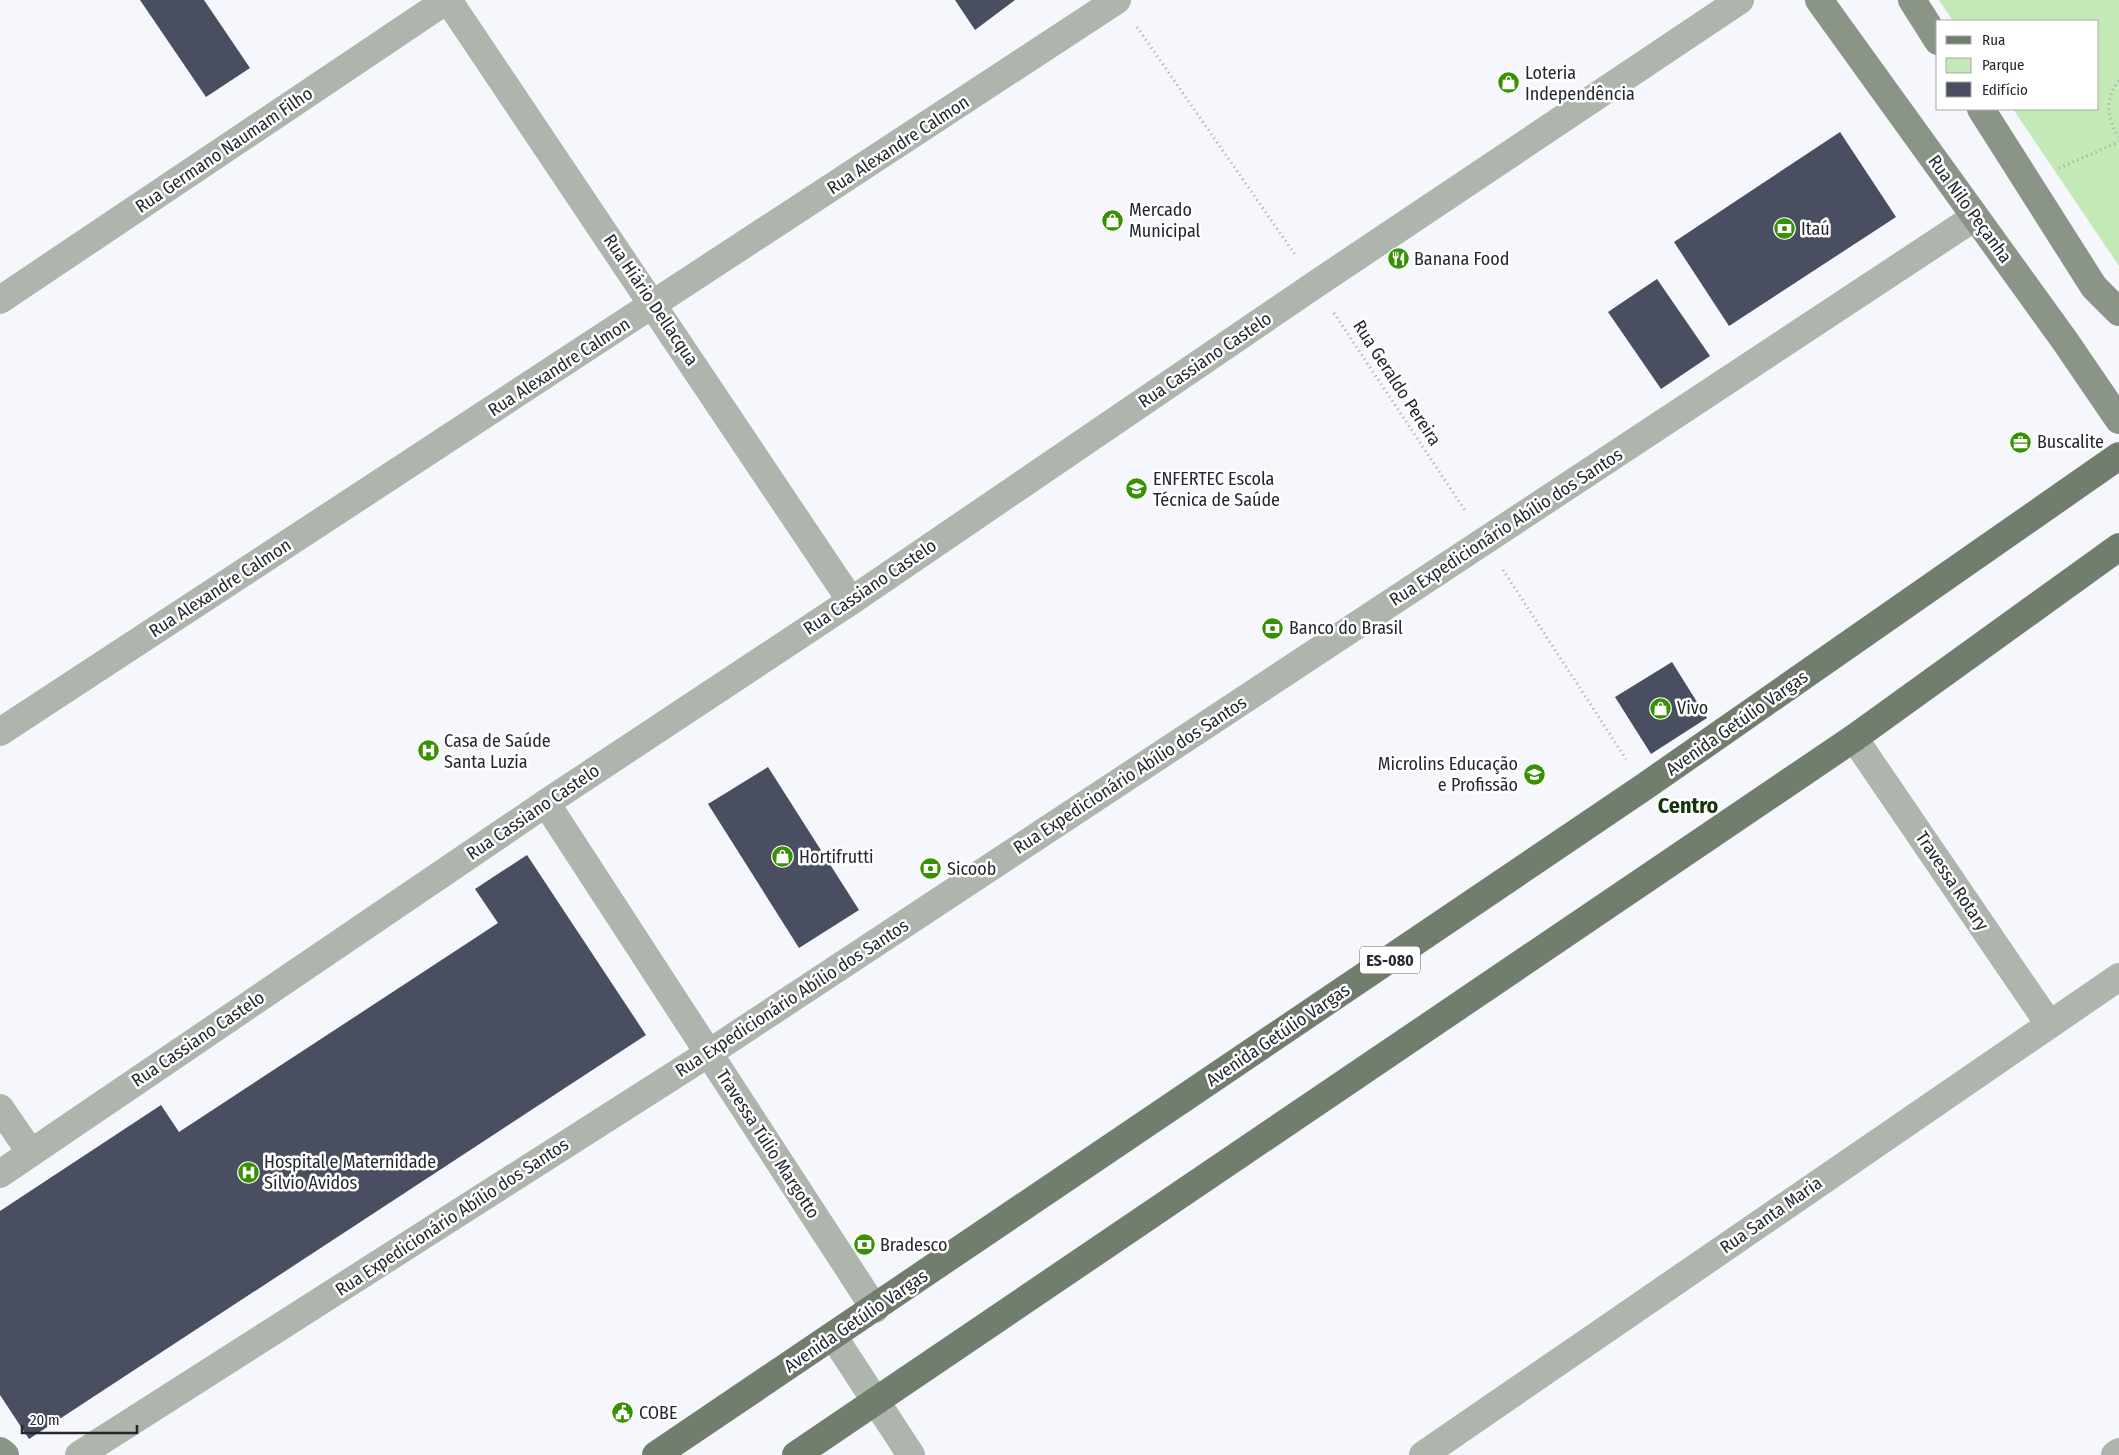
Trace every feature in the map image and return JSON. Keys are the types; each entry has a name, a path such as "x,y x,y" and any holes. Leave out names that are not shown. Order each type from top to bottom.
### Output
{"main road":[{"name":"Rua Nilo Peçanha","path":"1818,0 2066,341 2119,420"},
{"path":"1912,0 1936,38"},
{"path":"1982,110 2094,287 2119,312"},
{"name":"Avenida Getúlio Vargas","path":"656,1455 875,1309 1644,787 2119,456"},
{"path":"796,1455 1854,738 2119,547"},
{"path":"0,1451 5,1455"}],"street":[{"name":"Rua Germano Naumam Filho","path":"0,300 448,0"},
{"name":"Rua Hiário Dellacqua","path":"448,0 655,305 852,601"},
{"name":"Rua Alexandre Calmon","path":"0,732 655,305 1117,0"},
{"name":"Rua Cassiano Castelo","path":"0,1174 546,803 852,601 1316,284 1740,0"},
{"name":"Rua Expedicionário Abílio dos Santos","path":"79,1455 709,1053 1975,217"},
{"name":"Travessa Rotary","path":"1854,738 2049,1024"},
{"name":"Travessa Túlio Margotto","path":"546,803 875,1309"},
{"name":"Rua Santa Maria","path":"1423,1455 2119,977"},
{"path":"0,1108 31,1153"},
{"path":"833,1336 911,1455"},
{"path":"2115,1455 2119,1452"}],"path":[{"name":"Rua Geraldo Pereira","path":"1135,24 1316,284 1644,787"},
{"path":"2119,81 2109,100 2108,114 2113,128 2119,137"},
{"path":"2054,170 2119,142"}],"green space":[{"path":"1939,0 2119,0 2119,266 2014,110 2099,110 2099,20 1952,20"}],"building":[{"path":"140,0 204,0 250,68 206,97"},
{"path":"955,0 1015,0 975,30"},
{"name":"Itaú","path":"1840,132 1896,217 1729,326 1674,242"},
{"path":"1657,279 1710,356 1661,389 1608,312"},
{"name":"Vivo","path":"1672,662 1707,718 1651,754 1615,697"},
{"name":"Hortifrutti","path":"768,767 859,910 799,948 708,804"},
{"name":"Hospital e Maternidade Sílvio Avidos","path":"527,855 646,1035 29,1439 0,1395 0,1211 161,1105 179,1132 498,923 475,889"}],"place":[{"name":"Loteria Independência","path":"1509,83"},
{"name":"Mercado Municipal","path":"1113,220"},
{"name":"Itaú","path":"1785,229"},
{"name":"Banana Food","path":"1398,259"},
{"name":"Buscalite","path":"2021,442"},
{"name":"ENFERTEC Escola Técnica de Saúde","path":"1137,489"},
{"name":"Banco do Brasil","path":"1273,628"},
{"name":"Vivo","path":"1661,708"},
{"name":"Casa de Saúde Santa Luzia","path":"428,751"},
{"name":"Microlins Educação e Profissão","path":"1534,774"},
{"name":"Hortifrutti","path":"783,857"},
{"name":"Sicoob","path":"931,869"},
{"name":"Hospital e Maternidade Sílvio Avidos","path":"248,1172"},
{"name":"Bradesco","path":"864,1245"},
{"name":"COBE","path":"623,1413"}],"district":[{"name":"Centro","path":"1688,805"}]}
